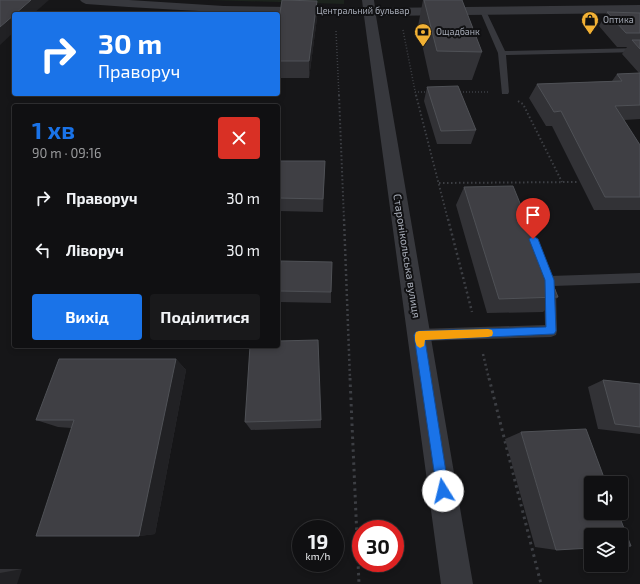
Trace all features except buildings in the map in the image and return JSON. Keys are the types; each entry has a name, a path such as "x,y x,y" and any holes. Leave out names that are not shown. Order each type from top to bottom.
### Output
{"street":[{"name":"Центральний бульвар","path":"86,0 148,6 335,11 369,6 399,11 640,9"},
{"name":"Старонікольська вулиця","path":"369,6 457,584"}],"lane":[{"path":"483,11 502,53 505,92"},
{"path":"502,53 640,50"},
{"path":"419,335 551,331 550,280 544,267"},
{"path":"550,280 640,278"}],"path":[{"path":"335,11 359,584"},
{"path":"399,11 419,108"},
{"path":"415,92 430,92"},
{"path":"452,92 505,92 523,104 562,182"},
{"path":"439,183 578,182"}],"shaded area":[{"path":"208,0 344,0 344,4"}],"slow traffic":[{"path":"420,343 419,335 488,333"}],"place":[{"name":"Оптика","path":"590,35"},
{"name":"Ощадбанк","path":"423,47"}],"route":[{"path":"443,491 419,335 551,331 550,280 533,239"}]}
